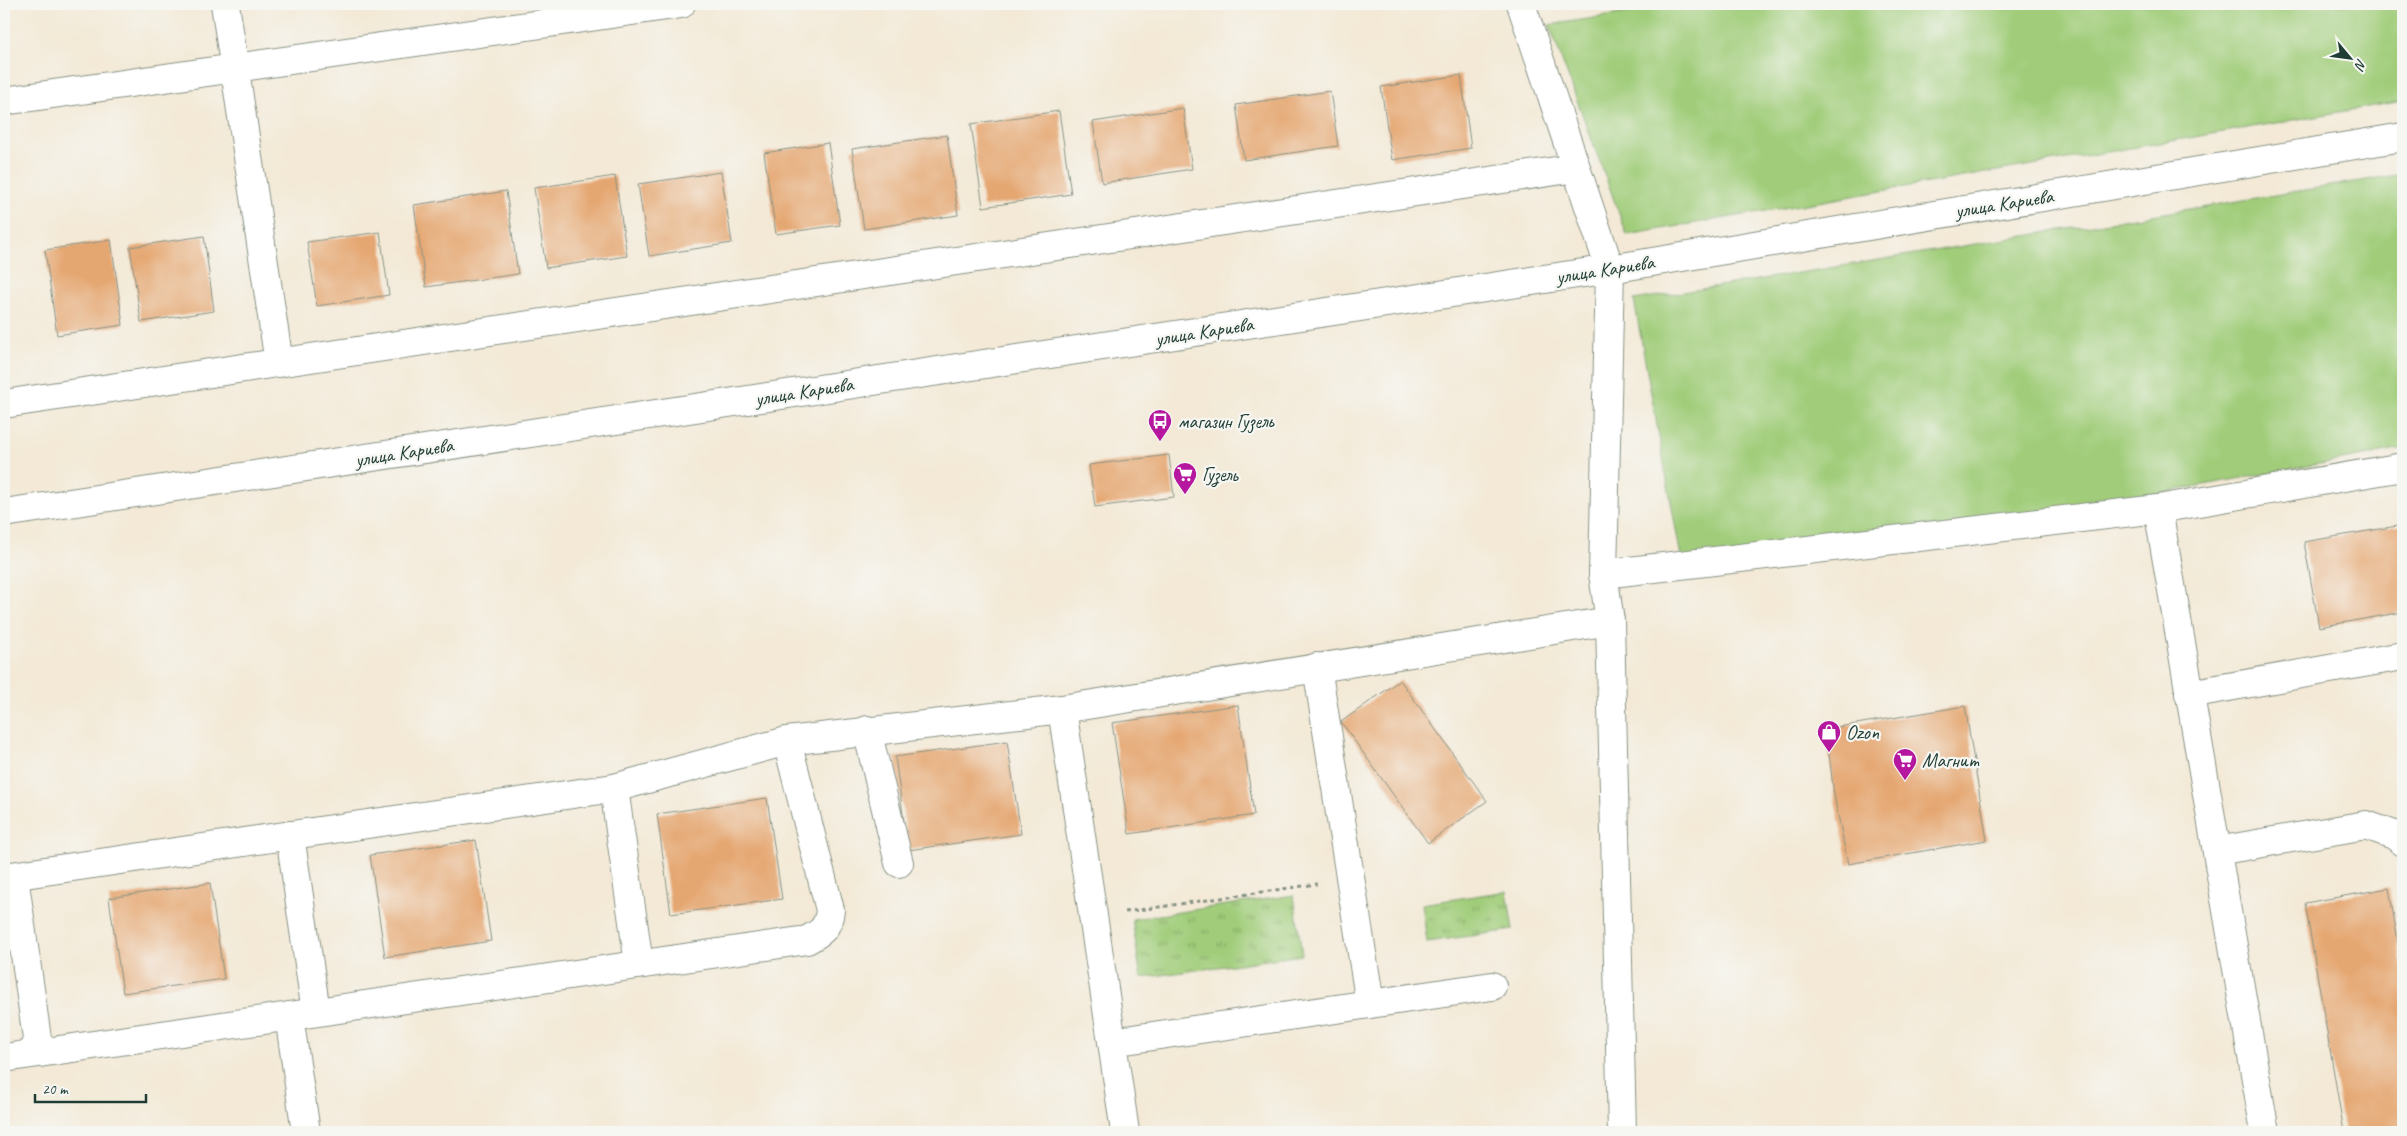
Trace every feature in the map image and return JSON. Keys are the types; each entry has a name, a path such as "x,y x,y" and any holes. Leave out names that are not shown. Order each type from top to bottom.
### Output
{"street":[{"path":"224,4 279,363"},
{"path":"4,101 682,4"},
{"path":"1521,4 1610,268 1603,574 1610,621 1622,1132"},
{"name":"улица Кариева","path":"4,513 1610,268 2403,137"},
{"path":"4,404 1576,168"},
{"path":"1603,574 2158,509 2403,467"},
{"path":"2158,509 2265,1132"},
{"path":"40,1053 9,877 614,788 787,740 1062,709 1610,621"},
{"path":"2189,694 2403,656"},
{"path":"1317,667 1352,879 1370,1004"},
{"path":"1062,709 1125,1132"},
{"path":"867,730 899,863"},
{"path":"4,1058 807,940 823,932 829,922 830,910 787,740"},
{"path":"614,788 639,964"},
{"path":"2217,851 2366,825 2394,835 2403,842"},
{"path":"290,835 316,1012"},
{"path":"1112,1042 1492,986"},
{"path":"289,1016 306,1132"}],"path":[{"path":"1094,917 1352,879"}],"green space":[{"path":"1684,4 2403,4 2403,101 1627,235 1549,25"},
{"path":"2403,174 2403,449 1685,579 1634,300"},
{"path":"1507,891 1513,930 1427,942 1422,904"},
{"path":"1294,895 1302,955 1141,978 1132,919"}],"building":[{"path":"1461,75 1471,148 1392,160 1381,87"},
{"path":"1330,91 1338,146 1244,160 1236,105"},
{"path":"1183,108 1192,169 1102,183 1093,122"},
{"path":"1059,111 1071,194 983,207 971,124"},
{"path":"947,135 958,215 864,229 852,149"},
{"path":"828,143 840,225 776,234 764,153"},
{"path":"721,172 732,243 649,256 638,184"},
{"path":"615,176 627,256 546,268 534,188"},
{"path":"506,191 518,274 426,287 414,205"},
{"path":"380,232 389,295 317,306 307,242"},
{"path":"204,236 214,311 141,322 130,247"},
{"path":"111,240 123,325 57,335 45,250"},
{"path":"1169,455 1174,497 1095,507 1089,465"},
{"path":"2403,525 2403,612 2319,627 2304,542"},
{"path":"1400,680 1487,801 1428,843 1341,722"},
{"path":"1238,705 1254,815 1129,834 1112,723"},
{"name":"Магнит","path":"1965,706 1987,840 1848,864 1834,795 1826,729"},
{"path":"1007,741 1021,834 908,850 895,757"},
{"path":"767,798 782,899 671,914 657,814"},
{"path":"476,840 491,941 385,957 370,855"},
{"path":"210,883 224,979 123,993 109,898"},
{"path":"2389,888 2403,972 2403,1132 2344,1132 2305,903"}],"place":[{"name":"магазин Гузель","path":"1160,442"},
{"name":"Гузель","path":"1185,495"},
{"name":"Ozon","path":"1829,753"},
{"name":"Магнит","path":"1905,781"}]}
